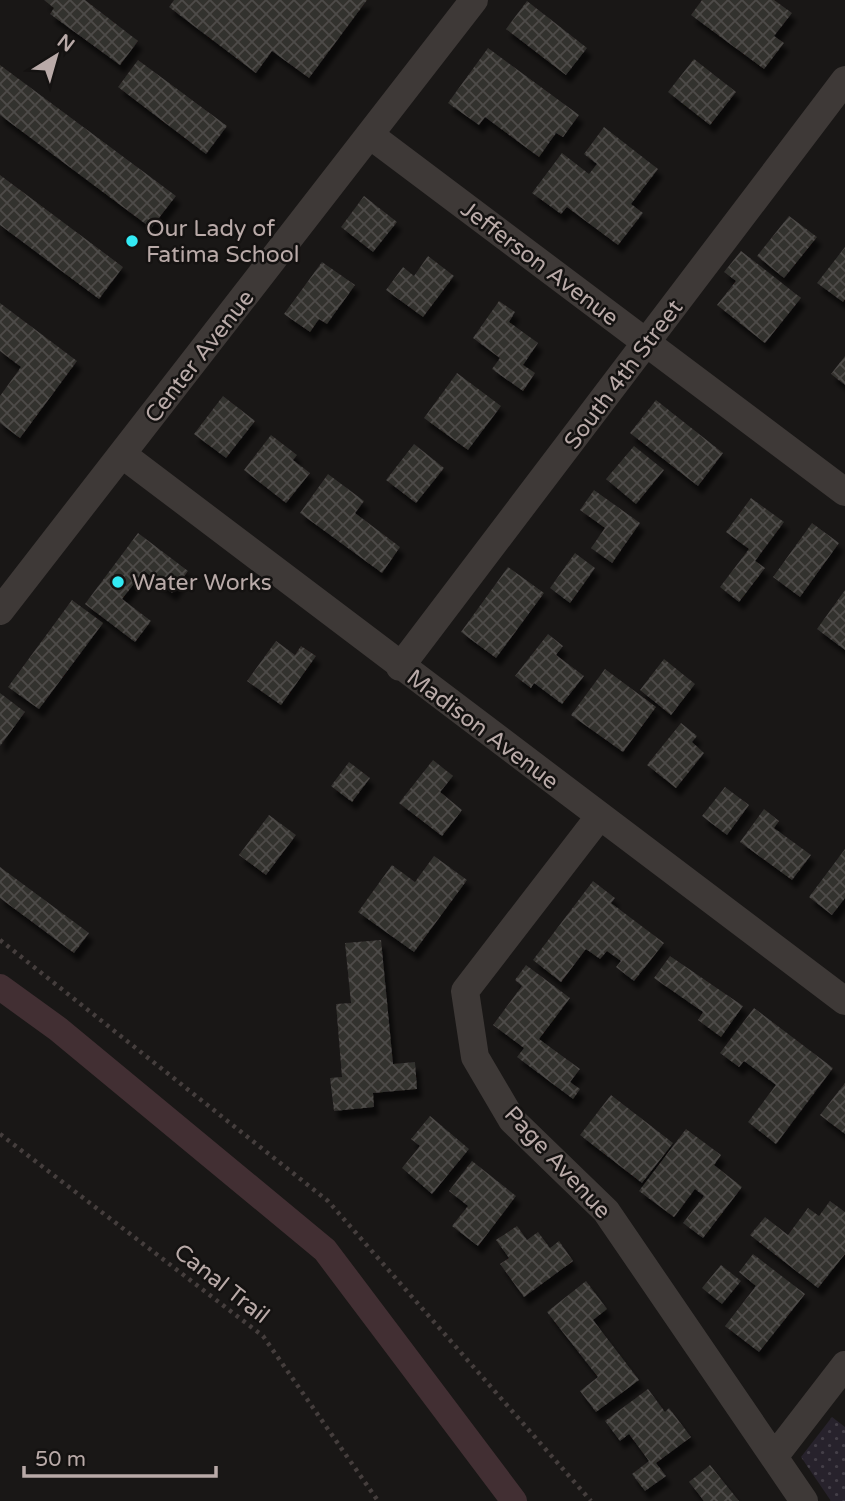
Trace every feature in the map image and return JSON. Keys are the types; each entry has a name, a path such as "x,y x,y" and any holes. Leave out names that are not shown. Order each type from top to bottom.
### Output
{"street":[{"name":"Center Avenue","path":"0,611 474,0"},
{"name":"South 4th Street","path":"400,667 845,80"},
{"name":"Jefferson Avenue","path":"370,135 845,492"},
{"name":"Madison Avenue","path":"123,455 598,817 845,1001"},
{"name":"Page Avenue","path":"598,817 465,992 475,1057 512,1120 606,1211 804,1501"},
{"path":"774,1457 836,1395 845,1365"}],"path":[{"path":"0,940 328,1202 591,1501"},
{"name":"Canal Trail","path":"0,1134 263,1336 378,1501"}],"shaded area":[{"path":"832,1417 845,1427 845,1501 831,1501 801,1457"}],"building":[{"path":"44,0 85,0 138,41 120,65 50,14 54,8"},
{"path":"174,0 367,0 309,78 272,51 256,73 169,7"},
{"path":"702,0 774,0 792,13 774,36 784,43 764,69 691,15"},
{"path":"527,1 587,48 566,75 506,29"},
{"path":"488,48 579,115 563,137 556,133 539,157 485,117 479,125 448,103"},
{"path":"694,59 736,92 710,125 668,92"},
{"path":"138,60 227,126 206,154 118,87"},
{"path":"0,65 176,196 151,228 0,115"},
{"path":"604,127 658,169 631,204 643,213 618,245 567,207 561,214 532,193 562,153 589,174 597,164 584,154"},
{"path":"0,175 123,267 99,299 0,225"},
{"path":"364,196 397,222 373,252 341,227"},
{"path":"789,216 817,237 784,278 757,256"},
{"path":"845,247 845,299 843,302 817,283"},
{"path":"741,251 801,298 765,343 717,305 736,281 724,272"},
{"path":"428,256 454,276 423,317 386,290 403,267 414,276"},
{"path":"322,262 355,285 327,324 319,319 310,332 284,314"},
{"path":"499,301 515,312 509,322 538,343 523,365 535,373 523,391 492,369 500,358 473,338"},
{"path":"0,303 77,361 20,438 0,423 0,396 21,367 0,351"},
{"path":"845,356 845,385 831,374"},
{"path":"457,373 501,406 468,450 424,418"},
{"path":"223,396 255,421 226,458 194,434"},
{"path":"656,400 723,453 698,486 630,433"},
{"path":"271,435 297,455 293,460 310,473 286,503 244,470"},
{"path":"414,444 444,468 416,503 386,480"},
{"path":"634,446 664,470 636,504 606,479"},
{"path":"328,474 364,501 355,513 400,547 382,573 300,513"},
{"path":"594,490 640,523 612,563 591,548 605,528 580,510"},
{"path":"751,498 784,522 755,561 765,568 739,602 720,587 749,549 726,532"},
{"path":"812,523 839,543 800,597 773,577"},
{"name":"Water Works","path":"138,533 188,571 172,593 144,571 122,599 151,621 135,642 85,604"},
{"path":"575,553 595,568 570,603 550,588"},
{"path":"508,567 544,593 496,658 461,632"},
{"path":"845,590 845,650 817,629"},
{"name":"Water Works","path":"72,600 103,623 39,709 8,687"},
{"path":"548,634 563,646 556,655 584,676 562,704 534,683 531,688 515,676"},
{"path":"276,641 295,655 301,646 316,656 281,705 247,681"},
{"path":"664,659 695,684 671,715 640,690"},
{"path":"605,669 656,707 623,752 571,715"},
{"path":"0,693 25,712 0,746"},
{"path":"681,723 697,736 692,742 704,753 676,788 647,765"},
{"path":"433,760 453,776 440,792 462,810 442,836 399,803"},
{"path":"349,762 370,778 352,802 331,786"},
{"path":"725,787 749,805 727,835 702,816"},
{"path":"764,809 779,821 774,828 811,855 792,880 740,842"},
{"path":"269,815 296,835 266,875 239,855"},
{"path":"845,849 845,898 832,915 809,897"},
{"path":"434,856 467,880 414,952 358,912 392,865 415,882"},
{"path":"0,867 89,933 74,953 0,898"},
{"path":"593,881 615,898 611,903 664,943 634,981 616,967 621,961 607,951 600,959 586,949 561,982 533,960"},
{"path":"381,940 393,1064 415,1062 417,1089 373,1093 374,1107 334,1111 330,1078 342,1077 336,1004 351,1003 345,943"},
{"path":"670,956 743,1006 721,1037 698,1020 703,1012 654,978"},
{"path":"526,965 570,998 539,1039 580,1069 570,1082 580,1089 573,1099 517,1057 524,1048 493,1025 522,986 515,980"},
{"path":"754,1008 833,1068 776,1144 748,1122 776,1085 744,1061 739,1067 720,1053"},
{"path":"845,1083 845,1134 820,1115"},
{"path":"611,1095 673,1143 642,1183 580,1135"},
{"path":"430,1116 469,1149 432,1194 402,1168 420,1146 411,1139"},
{"path":"686,1129 721,1155 714,1165 742,1187 703,1238 683,1223 704,1196 695,1189 674,1217 639,1191"},
{"path":"472,1161 516,1196 478,1246 452,1226 468,1206 449,1191"},
{"path":"830,1201 845,1212 845,1254 818,1288 750,1235 765,1217 788,1235 808,1208 819,1216"},
{"path":"517,1226 527,1240 538,1232 550,1248 559,1241 573,1261 524,1297 500,1264 509,1258 496,1240"},
{"path":"753,1254 805,1294 759,1352 725,1326 756,1286 739,1272"},
{"path":"721,1265 741,1281 722,1304 702,1288"},
{"path":"586,1281 607,1309 593,1320 639,1380 596,1412 580,1391 598,1377 547,1312"},
{"path":"648,1389 665,1412 669,1408 691,1437 656,1463 666,1476 645,1491 632,1474 649,1461 629,1434 620,1441 605,1421"},
{"path":"710,1465 739,1501 704,1501 689,1482"}],"waterway":[{"path":"0,987 58,1029 325,1250 514,1501"}],"place":[{"name":"Our Lady of Fatima School","path":"132,241"},
{"name":"Water Works","path":"118,582"}]}
